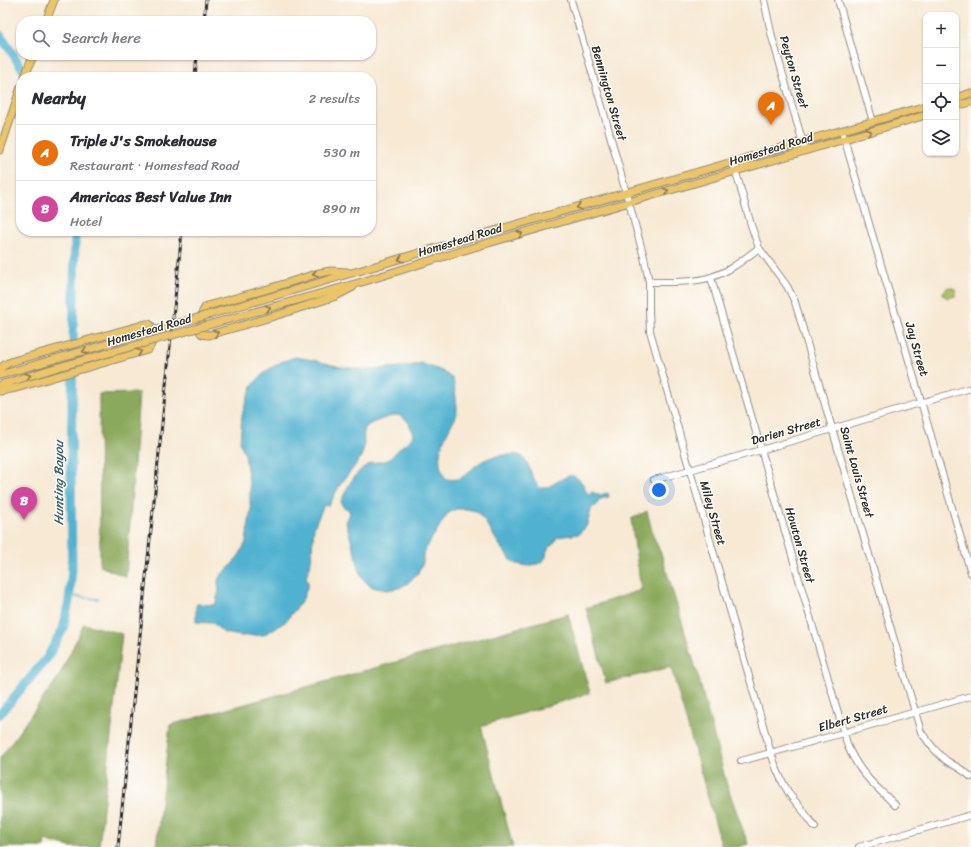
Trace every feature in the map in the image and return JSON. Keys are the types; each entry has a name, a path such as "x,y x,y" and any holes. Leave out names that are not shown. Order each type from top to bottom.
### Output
{"main road":[{"path":"48,16 54,0"},
{"path":"27,72 31,60"},
{"path":"959,97 971,93"},
{"path":"0,150 16,102"},
{"path":"959,105 971,102"},
{"name":"Homestead Road","path":"0,374 923,107"},
{"name":"Homestead Road","path":"0,385 55,368 362,282 471,248 923,116"},
{"path":"354,272 325,272 207,306 202,312 200,331 201,333 208,335 281,314 336,296 362,282"},
{"path":"0,368 17,360 146,324 149,324 153,328 151,347 147,350 16,388 0,391"}],"street":[{"name":"Bennington Street","path":"571,0 626,193"},
{"name":"Peyton Street","path":"764,0 772,37 805,150"},
{"path":"838,0 873,122"},
{"name":"Jay Street","path":"842,131 971,573"},
{"name":"Saint Louis Street","path":"733,162 751,226 760,248 787,286 795,302 921,732 932,748 946,760 966,772 971,777"},
{"name":"Miley Street","path":"626,193 644,257 649,282 648,310 650,331 771,753 783,783 815,827"},
{"path":"649,282 685,281 711,278 736,265 760,248"},
{"name":"Howton Street","path":"711,278 843,733 856,764 895,805"},
{"name":"Darien Street","path":"654,480 971,388"},
{"name":"Elbert Street","path":"741,761 971,696"},
{"path":"859,847 971,816"}],"green space":[{"path":"949,287 955,289 956,293 955,296 948,298 943,295 943,292"},
{"path":"139,393 126,577 100,566 99,394"},
{"path":"647,511 653,535 662,556 699,679 726,782 748,844 738,847 722,847 671,667 606,683 586,608 641,590 631,519"},
{"path":"568,614 590,693 481,726 513,847 156,847 170,725"},
{"path":"84,624 122,634 99,847 70,847 45,840 44,847 0,847 0,758 59,676"}],"water":[{"path":"295,357 341,367 369,370 410,366 421,363 442,371 453,379 457,412 444,440 440,453 440,465 446,479 452,480 462,477 484,460 501,455 516,455 521,456 524,459 529,466 534,481 540,488 550,486 568,476 573,476 580,481 587,494 592,492 599,495 608,493 609,497 600,499 596,506 592,507 586,527 579,534 557,537 554,543 547,550 546,557 542,562 527,566 517,564 512,561 502,549 484,520 476,511 456,509 447,514 423,553 423,563 418,573 408,583 399,588 386,590 370,586 362,578 346,522 350,513 348,509 342,506 341,502 355,476 365,466 371,463 390,459 412,437 413,432 407,421 397,415 390,416 376,421 366,427 364,433 364,448 360,459 341,484 329,505 324,505 314,527 311,561 306,576 308,586 302,601 285,622 263,635 241,636 224,633 213,623 196,622 197,604 215,605 219,591 218,581 220,576 230,567 240,554 246,542 251,508 250,490 245,454 240,443 242,415 247,399 252,386 268,370 281,362"}],"waterway":[{"name":"Hunting Bayou","path":"0,35 16,59"},
{"name":"Hunting Bayou","path":"17,60 25,72"},
{"name":"Hunting Bayou","path":"0,714 47,658 63,629 69,601 72,569 71,464 75,236"},
{"path":"69,596 98,599"}],"railway":[{"path":"204,16 206,0"},
{"path":"195,72 197,60"},
{"path":"118,847 181,236"}],"place":[{"name":"Triple J's Smokehouse","path":"771,125"},
{"name":"Americas Best Value Inn","path":"24,520"}]}
